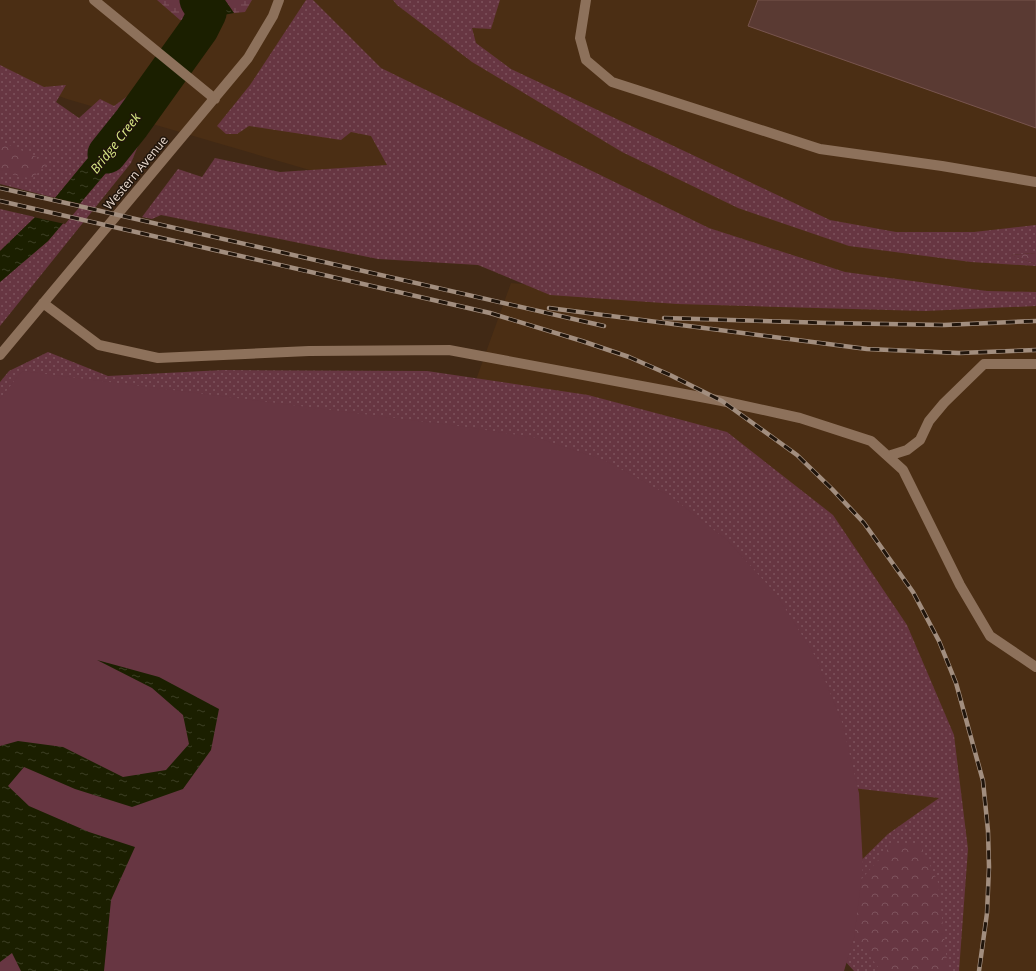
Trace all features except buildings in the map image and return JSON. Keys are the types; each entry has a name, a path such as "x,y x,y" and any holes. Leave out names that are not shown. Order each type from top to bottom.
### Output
{"street":[{"path":"94,0 215,99"},
{"name":"Western Avenue","path":"0,355 248,58 273,16 279,0"},
{"path":"586,0 580,38 586,60 612,82 820,150 942,166 1036,182"},
{"path":"43,303 99,345 158,358 308,351 449,350 722,401 800,418 871,441 903,470 960,585 990,636 1036,667"},
{"path":"888,456 907,450 920,440 929,421 944,403 984,364 1036,364"}],"shaded area":[{"path":"0,0 1036,0 1036,971 938,971 464,413 511,283 709,301 511,229 67,99 0,75"}],"green space":[{"path":"157,0 181,0 197,20 180,20"},
{"path":"225,0 252,0 245,12 234,13"},
{"path":"306,0 313,0 381,68 709,228 845,272 987,291 1036,292 1036,306 925,311 677,304 550,295 478,265 378,259 161,215 152,219 142,217 178,169 202,177 215,158 280,172 387,165 371,136 351,132 341,140 249,126 237,134 226,134 217,126 250,85"},
{"path":"393,0 500,0 491,29 472,28 476,43 511,69 830,220 896,232 974,232 1036,225 1036,253 1011,255 1036,264 1036,266 971,262 849,246 738,208 622,152 472,62 397,5"},
{"path":"0,65 44,87 66,85 56,102 79,118 100,99 114,106 140,87 140,95 55,198 0,184"},
{"path":"139,134 138,146 131,163 0,326 0,282 48,241"},
{"path":"0,141 48,162 32,179 0,171"},
{"path":"0,209 35,217 0,251"},
{"path":"1036,253 1036,264 1010,255"},
{"path":"48,352 108,376 223,370 427,371 588,395 727,432 833,515 907,625 954,735 968,849 959,971 854,971 820,934 836,885 888,834 939,798 766,778 460,458 0,439 0,382 9,371"},
{"path":"22,371 466,427 538,438 606,461 670,496 727,540 776,594 815,656 842,722 859,793 863,866 854,938 844,971 0,971 0,399"},
{"path":"893,843 920,844 938,882 948,971 881,971 842,919 846,897"}],"water":[{"path":"181,0 225,0 234,13 197,20"},
{"path":"140,95 139,134 48,241 0,282 0,251 55,198"},
{"path":"97,660 159,677 219,709 211,750 183,789 132,807 75,789 24,767 8,786 29,806 89,832 135,847 111,900 104,971 21,971 12,953 0,962 0,746 18,741 63,747 123,777 166,770 189,744 183,715 152,688"}],"pier":[{"path":"53,197 82,204 65,224 33,217"}],"waterway":[{"name":"Bridge Creek","path":"107,154 131,124 199,29 207,13 199,0"}],"railway":[{"path":"0,188 604,326"},
{"path":"0,201 490,313 582,341 629,357 670,375 722,401 797,455 864,523 913,592 939,641 956,683 983,781 988,831 989,867 987,913 979,971"},
{"path":"549,308 867,349 959,353 1036,350"},
{"path":"664,318 944,325 1036,321"}]}
